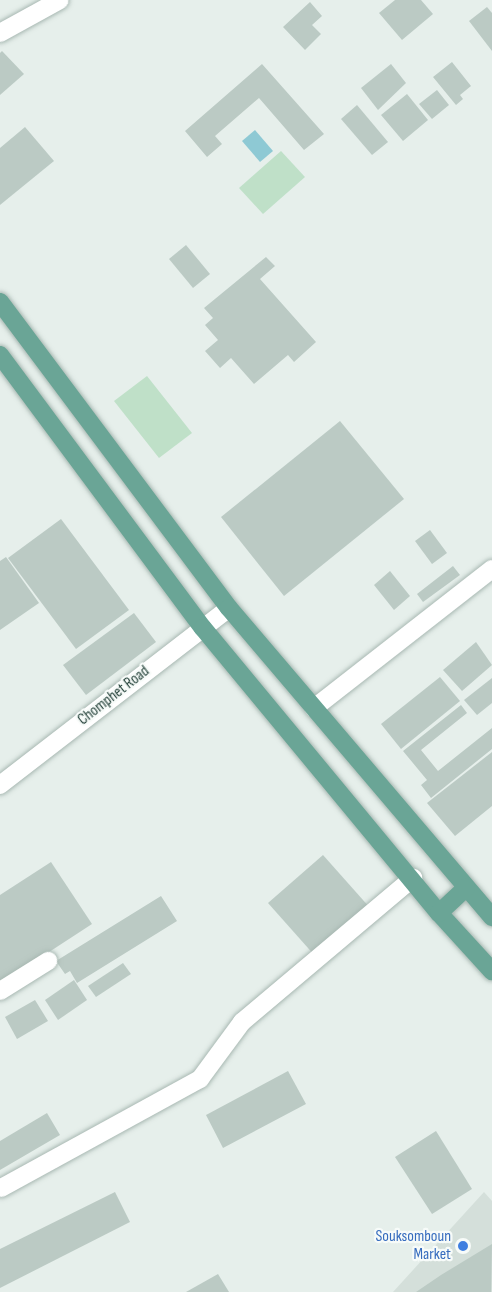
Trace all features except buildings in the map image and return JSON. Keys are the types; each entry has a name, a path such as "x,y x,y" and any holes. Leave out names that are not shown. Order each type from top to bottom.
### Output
{"main road":[{"path":"0,302 229,608 492,917"},
{"path":"0,355 203,628 413,878 439,913 492,971"},
{"path":"439,913 466,888"}],"street":[{"path":"0,33 60,0"},
{"path":"314,708 492,569"},
{"name":"Chomphet Road","path":"0,784 229,608"},
{"path":"0,1188 200,1078 242,1022 413,878"},
{"path":"0,991 48,961"}],"shaded area":[{"name":"Souksomboun Market","path":"484,1192 492,1201 492,1292 393,1292"}],"green space":[{"path":"281,151 305,177 263,214 239,188"},
{"path":"147,376 192,433 159,458 114,401"}],"water":[{"path":"255,130 273,151 260,162 242,141"}],"place":[{"name":"Souksomboun Market","path":"463,1246"}]}
